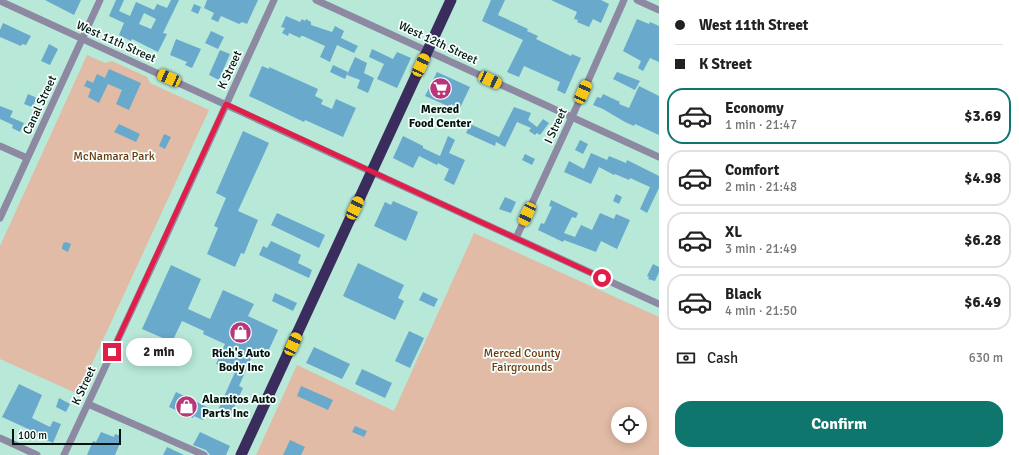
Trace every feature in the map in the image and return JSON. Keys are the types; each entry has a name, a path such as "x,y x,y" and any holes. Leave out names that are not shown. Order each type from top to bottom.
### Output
{"highway":[{"path":"241,455 451,0"}],"street":[{"name":"Canal Street","path":"0,218 100,0"},
{"name":"K Street","path":"64,455 162,247 274,0"},
{"name":"West 12th Street","path":"316,0 659,157"},
{"name":"I Street","path":"516,238 624,0"},
{"path":"637,0 659,10"},
{"name":"West 11th Street","path":"0,1 659,304"},
{"path":"0,146 28,158"},
{"path":"88,404 204,455"},
{"path":"0,438 37,455"}],"green space":[{"name":"McNamara Park","path":"87,55 105,63 112,61 147,77 150,83 209,110 78,394 0,359 0,246"},
{"name":"Merced County Fairgrounds","path":"474,233 659,317 659,455 256,455 297,365 394,411"}],"building":[{"path":"45,0 81,0 74,15"},
{"path":"116,0 124,0 119,11 130,16 136,2 154,10 157,4 167,8 171,0 179,0 163,33 167,34 158,52 132,39 131,41 119,35 124,23 109,16","holes":["144,13 156,19 151,29 139,24"]},
{"path":"207,0 258,0 247,24 242,22 239,24 221,16 218,22 211,19 214,13 204,8"},
{"path":"491,0 505,0 498,15 528,29 527,31 538,36 536,39 571,56 572,54 581,58 565,94 557,90 560,82 524,66 519,77 507,72 523,40 482,21"},
{"path":"551,0 601,0 609,4 601,23 593,19 589,27 577,22 578,20 574,19 577,12"},
{"path":"194,4 201,7 198,14 191,11"},
{"path":"286,16 300,22 302,19 305,21 306,19 311,22 311,25 332,32 335,26 344,31 341,38 358,46 354,53 337,45 330,62 320,57 325,46 303,36 300,38 289,33 288,36 282,33 285,28 281,27"},
{"path":"637,19 659,26 659,62 650,58 643,71 638,68 641,61 623,51"},
{"path":"3,23 31,36 26,45 22,44 21,46 0,37 0,30"},
{"path":"211,31 224,37 218,49 205,43"},
{"path":"176,39 201,49 192,68 185,65 187,62 170,55"},
{"path":"49,44 58,49 50,65 41,61"},
{"path":"372,49 393,59 397,52 411,58 397,88 377,79 384,64 369,57"},
{"path":"220,50 230,54 219,80 209,75"},
{"path":"355,57 367,63 364,73 374,78 368,93 357,88 360,80 347,75"},
{"path":"333,65 348,72 345,79 330,72"},
{"path":"262,66 269,69 269,67 318,89 315,96 323,100 321,104 332,109 336,99 356,108 343,137 305,120 304,122 249,96"},
{"path":"109,69 141,83 129,110 116,104 122,90 108,84 99,103 88,97 91,89 84,86 87,80 93,83 97,74 105,78"},
{"path":"437,72 470,87 460,108 451,104 450,107 425,96"},
{"path":"617,72 640,81 635,90 613,79"},
{"path":"639,86 659,96 659,135 635,124 634,126 625,122 593,105 597,97 601,98 603,94 620,102 619,104 629,108"},
{"path":"28,94 37,98 32,107 24,104"},
{"path":"0,106 13,111 10,117 24,123 20,132 12,128 13,125 0,119"},
{"path":"514,107 531,113 528,120 537,127 543,119 549,123 540,135 537,133 535,135 529,131 531,128 517,122 505,147 496,142 495,146 466,133 470,124 499,137"},
{"path":"119,124 140,134 136,142 114,132"},
{"path":"243,131 269,143 238,211 258,220 244,254 241,253 235,267 207,254 218,228 214,226 226,198 216,193"},
{"path":"164,134 171,137 165,149 159,146"},
{"path":"403,136 440,156 448,136 455,140 449,153 465,160 454,185 444,180 449,169 438,163 437,165 419,156 413,168 393,158"},
{"path":"580,140 588,144 583,154 575,150"},
{"path":"591,153 607,160 609,156 626,163 627,160 659,176 659,188 647,213 640,209 650,187 630,178 629,180 615,174 614,175 599,167 591,184 564,172 569,161 584,169"},
{"path":"525,154 535,159 532,165 522,160"},
{"path":"616,194 622,197 619,204 613,201"},
{"path":"505,197 516,202 511,213 499,209"},
{"path":"551,200 578,213 576,218 572,217 564,233 575,237 581,225 592,230 600,213 614,219 616,214 630,220 617,249 601,241 596,252 564,240 563,242 538,230 541,223 544,224 552,207 549,206"},
{"path":"393,201 418,212 406,241 374,226 385,202 391,205"},
{"path":"277,213 325,235 319,248 271,225"},
{"path":"271,241 301,255 298,263 312,270 309,278 259,255 263,246 267,248"},
{"path":"64,242 71,244 68,252 62,249"},
{"path":"358,263 404,285 398,298 404,301 395,320 343,296"},
{"path":"653,264 659,267 659,272 655,281 648,279 649,277 647,276"},
{"path":"171,265 201,279 188,309 210,319 223,290 254,304 248,316 278,330 267,354 256,348 239,386 243,388 231,414 219,408 235,372 216,364 225,344 203,334 204,331 182,321 172,342 142,329"},
{"path":"423,292 438,299 434,307 419,300"},
{"path":"275,293 297,303 293,311 272,301"},
{"path":"409,331 424,338 410,368 395,361"},
{"path":"314,347 350,364 342,379 306,363"},
{"path":"362,369 392,383 385,398 355,384"},
{"path":"19,384 42,395 32,418 50,427 53,421 61,424 53,443 36,435 37,433 2,417"},
{"path":"301,386 333,400 328,410 297,396"},
{"name":"Alamitos Auto Parts Inc","path":"176,392 209,408 203,420 194,416 193,418 169,407"},
{"path":"59,398 70,404 66,412 56,407"},
{"path":"355,426 367,431 364,437 352,432"},
{"path":"101,432 114,437 115,434 121,436 119,440 121,441 115,455 87,455 93,441 96,442"},
{"name":"Alamitos Auto Parts Inc","path":"200,432 230,446 226,455 210,455 206,450 193,445"},
{"path":"290,440 305,447 301,455 283,455"},
{"path":"167,447 184,455 163,455"}],"place":[{"name":"Merced Food Center","path":"440,88"},
{"name":"Rich's Auto Body Inc","path":"241,332"},
{"name":"Alamitos Auto Parts Inc","path":"187,406"}],"route":[{"path":"112,352 162,247 226,104 602,278"}]}
